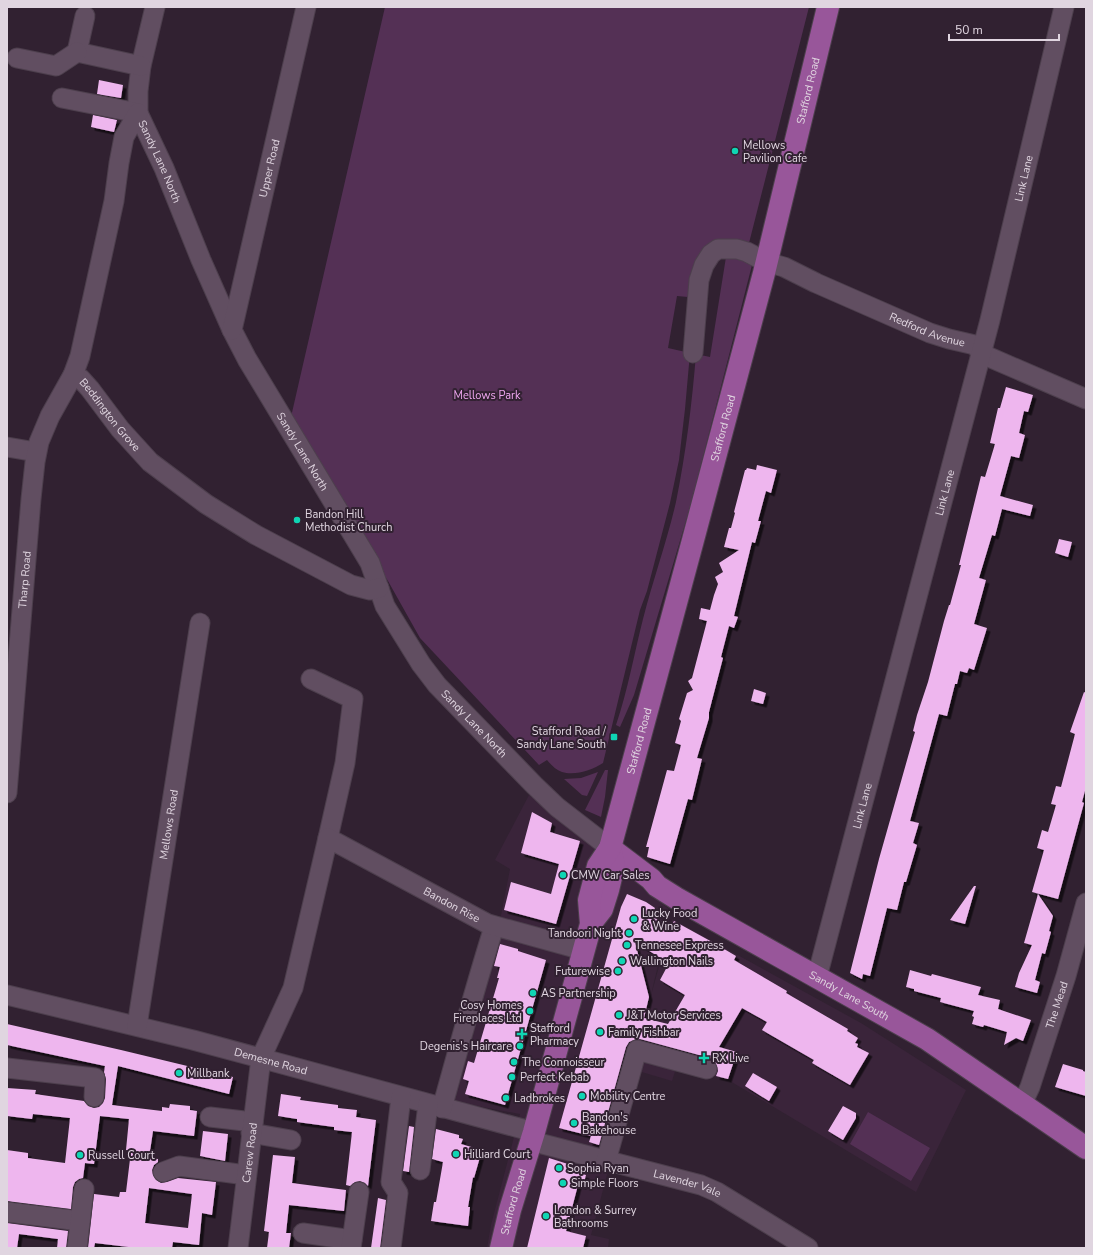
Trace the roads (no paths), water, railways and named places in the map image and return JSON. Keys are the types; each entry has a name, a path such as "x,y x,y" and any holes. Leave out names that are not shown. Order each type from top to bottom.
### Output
{"main road":[{"name":"Stafford Road","path":"591,924 589,900 598,866 610,848 689,555 766,262 828,7"},
{"name":"Stafford Road","path":"501,1248 510,1210 533,1136 583,950 591,924 602,909 608,890 614,865 610,848"},
{"name":"Sandy Lane South","path":"610,848 651,879 657,886 689,906 927,1040 1086,1148"},
{"path":"608,890 626,880 657,886"}],"street":[{"name":"Sandy Lane North","path":"155,7 141,66 138,91 138,113 164,168 201,260 232,330 247,359 370,563 385,606 421,664 437,685 534,785 557,807 610,848"},
{"name":"Upper Road","path":"232,330 306,7"},
{"name":"Link Lane","path":"817,977 982,354 1064,7"},
{"path":"17,58 56,66 76,52 85,16"},
{"path":"76,52 141,66"},
{"path":"62,98 138,113"},
{"name":"Beddington Grove","path":"138,113 124,137 114,201 80,356 73,375 81,379 90,389 120,429 150,462 206,504 256,535 351,585 370,590 379,588"},
{"name":"Redford Avenue","path":"694,353 699,280 704,265 711,254 718,249 737,249 752,254 766,262 784,267 816,283 930,333 949,340 975,345 982,354 1086,399"},
{"name":"Tharp Road","path":"7,793 36,452 44,428 73,375"},
{"path":"7,447 36,452"},
{"name":"Mellows Road","path":"137,1026 200,623"},
{"path":"261,1058 293,988 345,763 353,699 311,679"},
{"name":"Bandon Rise","path":"328,838 494,927 583,950"},
{"name":"The Mead","path":"1022,1104 1030,1087 1066,976 1086,903"},
{"path":"420,1170 435,1106 466,1028 476,983 494,927"},
{"name":"Demesne Road","path":"7,995 137,1026 261,1058 435,1106 533,1136"},
{"path":"606,1161 636,1050 707,1069"},
{"name":"Carew Road","path":"238,1248 261,1058"},
{"path":"7,1068 96,1078 94,1097"},
{"path":"391,1248 398,1193 391,1182 401,1097"},
{"path":"210,1117 291,1140"},
{"name":"Lavender Vale","path":"533,1136 606,1161 710,1188 808,1248"},
{"path":"162,1172 179,1166 246,1175"},
{"path":"77,1248 84,1189"},
{"path":"303,1233 352,1244 359,1192"},
{"path":"7,1212 80,1221"}],"place":[{"name":"Mellows Pavilion Cafe","path":"735,151"},
{"name":"Bandon Hill Methodist Church","path":"297,520"},
{"name":"Stafford Road / Sandy Lane South","path":"614,737"},
{"name":"CMW Car Sales","path":"563,875"},
{"name":"Lucky Food & Wine","path":"634,919"},
{"name":"Tandoori Night","path":"629,933"},
{"name":"Tennesee Express","path":"627,945"},
{"name":"Wallington Nails","path":"622,961"},
{"name":"Futurewise","path":"618,971"},
{"name":"AS Partnership","path":"533,993"},
{"name":"Cosy Homes Fireplaces Ltd","path":"530,1011"},
{"name":"J&T Motor Services","path":"619,1015"},
{"name":"Family Fishbar","path":"600,1032"},
{"name":"Stafford Pharmacy","path":"522,1034"},
{"name":"Degenis's Haircare","path":"520,1046"},
{"name":"RX Live","path":"704,1058"},
{"name":"The Connoisseur","path":"514,1062"},
{"name":"Millbank","path":"179,1073"},
{"name":"Perfect Kebab","path":"512,1077"},
{"name":"Mobility Centre","path":"582,1096"},
{"name":"Ladbrokes","path":"506,1098"},
{"name":"Bandon's Bakehouse","path":"574,1123"},
{"name":"Hilliard Court","path":"456,1154"},
{"name":"Russell Court","path":"80,1155"},
{"name":"Sophia Ryan","path":"559,1168"},
{"name":"Simple Floors","path":"563,1183"},
{"name":"London & Surrey Bathrooms","path":"546,1216"}],"park label":[{"name":"Mellows Park","path":"487,395"}]}
